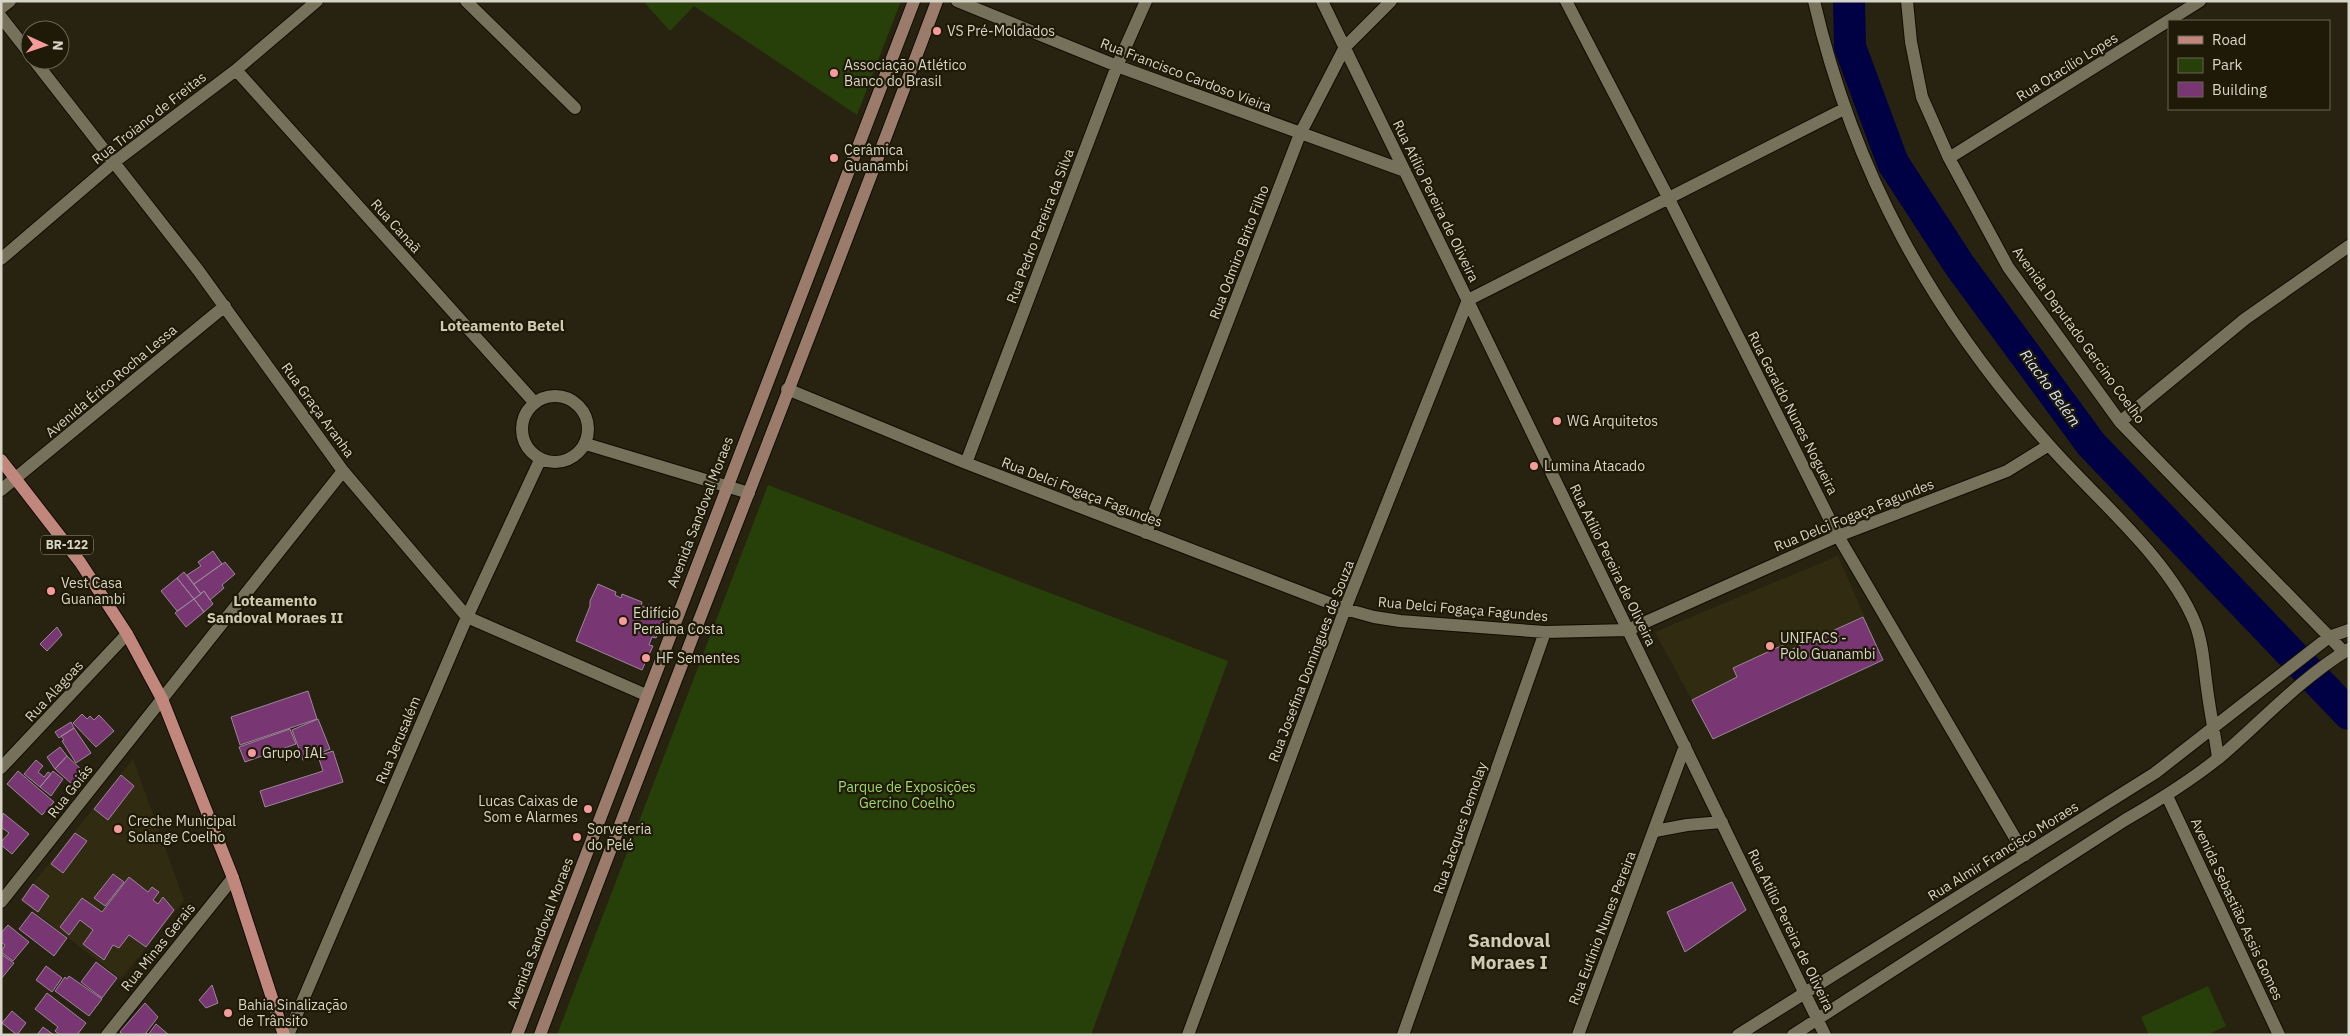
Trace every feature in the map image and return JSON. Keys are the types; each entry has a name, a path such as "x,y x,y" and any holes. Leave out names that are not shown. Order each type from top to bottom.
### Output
{"main road":[{"name":"Avenida Sandoval Moraes","path":"516,1035 914,1"},
{"path":"540,1035 641,768 883,146 937,1"},
{"path":"861,139 883,146"},
{"name":"BR-122","path":"1,460 80,562 127,634 162,699 233,878 284,1035"},
{"path":"622,762 641,768"}],"street":[{"path":"1,8 10,1"},
{"name":"Rua Troiano de Freitas","path":"1,259 113,163 236,70 317,1"},
{"path":"466,1 576,108"},
{"name":"Rua Francisco Cardoso Vieira","path":"957,1 1117,66 1405,172"},
{"name":"Rua Pedro Pereira da Silva","path":"966,463 1117,66 1146,1"},
{"name":"Rua Atílio Pereira de Oliveira","path":"1322,1 1825,1035"},
{"name":"Rua Odmiro Brito Filho","path":"1146,533 1300,134 1345,47 1391,1"},
{"name":"Rua Geraldo Nunes Nogueira","path":"1566,1 1669,199 1838,536 2025,855"},
{"path":"1814,1 1844,109 1877,187 1905,246 1931,290 1983,364 2048,445 2121,520 2168,576 2186,603 2196,625 2218,758"},
{"name":"Avenida Deputado Gercino Coelho","path":"1907,1 1911,42 1922,97 1949,158 2008,267 2120,422 2329,637 2347,650"},
{"name":"Rua Otacílio Lopes","path":"2170,20 2200,1"},
{"path":"1,17 20,41"},
{"name":"Rua Otacílio Lopes","path":"1949,158 2168,21"},
{"name":"Rua Graça Aranha","path":"42,70 225,306 343,471 467,617 646,695"},
{"name":"Rua Canaã","path":"236,70 534,402"},
{"path":"1468,300 1844,109"},
{"path":"2120,422 2245,319 2349,246"},
{"name":"Rua Josefina Domingues de Souza","path":"1188,1035 1345,609 1468,300"},
{"name":"Avenida Érico Rocha Lessa","path":"1,490 17,479 225,306"},
{"name":"Rua Delci Fogaça Fagundes","path":"788,389 966,463 1345,609 1374,617 1400,620 1545,632 1628,630 1838,536 2007,471 2048,445"},
{"path":"556,394 577,402 589,421 586,444 575,458 558,464 540,460 524,444 522,421 534,402 556,394"},
{"path":"586,444 749,493"},
{"name":"Rua Jerusalém","path":"288,1035 467,617 540,460"},
{"name":"Rua Goiás","path":"1,902 343,471"},
{"name":"Rua Almir Francisco Moraes","path":"1738,1035 2155,773 2314,648 2329,637 2349,630"},
{"name":"Rua Jacques Demolay","path":"1403,1035 1545,632"},
{"name":"Rua Alagoas","path":"1,768 127,634"},
{"path":"1793,1035 2124,820 2167,796 2218,758 2328,663 2347,650"},
{"name":"Rua Eutínio Nunes Pereira","path":"1578,1035 1685,746"},
{"name":"Avenida Sebastião Assis Gomes","path":"2167,796 2279,1035"},
{"path":"1655,831 1687,825 1722,822"},
{"name":"Rua Minas Gerais","path":"107,1035 233,878"}],"shaded area":[{"name":"UNIFACS - Polo Guanambi","path":"1838,556 1883,660 1713,739 1655,632"},
{"name":"Creche Municipal Solange Coelho","path":"133,759 184,900 121,979 20,900"}],"green space":[{"name":"Associação Atlético Banco do Brasil","path":"643,1 901,1 857,115 694,6 670,31"},
{"name":"Parque de Exposições Gercino Coelho","path":"768,485 1228,661 1091,1035 557,1035"},
{"path":"2208,986 2226,1026 2207,1035 2149,1035 2141,1017"}],"building":[{"path":"213,551 222,564 194,584 187,575 201,566 198,562"},
{"path":"225,562 235,574 222,585 224,588 210,600 204,591 201,594 194,584"},
{"path":"184,572 201,594 194,599 177,578"},
{"path":"177,578 194,599 177,611 161,591"},
{"name":"Edifício Peralina Costa","path":"598,584 616,592 615,595 621,598 622,594 642,602 641,606 647,608 648,605 666,613 656,638 652,637 649,645 653,646 642,670 576,641"},
{"path":"204,591 213,604 204,612 194,599"},
{"path":"194,599 204,612 186,627 175,613"},
{"path":"1863,617 1883,660 1713,739 1692,700 1737,677 1733,668 1783,645 1786,652"},
{"path":"57,627 62,635 47,651 40,644"},
{"path":"308,691 317,719 240,745 231,717"},
{"path":"82,714 87,719 90,716 94,720 99,715 114,731 96,747 73,723"},
{"path":"318,719 330,749 303,760 292,730"},
{"path":"71,722 74,728 59,738 55,732"},
{"path":"74,728 91,753 76,763 62,741 64,740 61,736"},
{"path":"290,729 296,744 245,762 239,747"},
{"path":"60,747 67,756 55,769 47,757"},
{"path":"333,751 343,782 265,807 260,791 323,771 318,756"},
{"path":"67,756 84,772 73,785 55,769"},
{"path":"36,760 43,766 38,772 44,777 48,772 51,774 40,787 24,774"},
{"path":"18,771 54,802 42,815 7,784"},
{"path":"53,771 63,779 51,796 40,787"},
{"path":"121,775 134,786 108,820 94,809"},
{"path":"3,813 29,834 12,854 1,845 1,842 9,833 1,827"},
{"path":"75,833 87,841 63,873 51,864"},
{"path":"113,874 124,882 105,906 94,898"},
{"path":"129,877 148,892 152,887 159,892 153,900 158,904 163,897 174,910 146,947 129,935 119,948 113,945 104,960 83,944 93,930 80,920 69,935 60,927 82,898 102,912"},
{"path":"1732,882 1746,910 1685,952 1667,912"},
{"path":"33,884 49,896 38,912 22,900"},
{"path":"32,912 67,938 54,956 19,929"},
{"path":"8,925 29,942 13,961 1,952 5,945 1,942 1,933"},
{"path":"1,954 14,963 1,979"},
{"path":"96,962 117,978 102,998 81,982"},
{"path":"46,966 62,978 52,992 36,980"},
{"path":"69,976 102,999 89,1016 55,991 65,977 67,979"},
{"path":"212,985 218,1003 206,1008 199,1000"},
{"path":"47,993 86,1023 77,1035 60,1035 55,1031 58,1027 35,1009"},
{"path":"145,1003 158,1017 146,1033 148,1034 123,1035 120,1032"},
{"path":"12,1011 26,1023 17,1035 2,1023"},
{"path":"156,1024 169,1035 148,1035"},
{"path":"43,1027 54,1035 37,1035"}],"waterway":[{"name":"Riacho Belém","path":"1849,1 1850,47 1893,163 1960,266 2091,444 2349,714"}],"place":[{"name":"VS Pré-Moldados","path":"937,31"},
{"name":"Associação Atlético Banco do Brasil","path":"834,73"},
{"name":"Cerâmica Guanambi","path":"834,158"},
{"name":"WG Arquitetos","path":"1557,421"},
{"name":"Lumina Atacado","path":"1534,466"},
{"name":"Vest Casa Guanambi","path":"51,591"},
{"name":"Edifício Peralina Costa","path":"623,621"},
{"name":"UNIFACS - Polo Guanambi","path":"1770,646"},
{"name":"HF Sementes","path":"646,658"},
{"name":"Grupo IAL","path":"252,753"},
{"name":"Lucas Caixas de Som e Alarmes","path":"588,809"},
{"name":"Creche Municipal Solange Coelho","path":"118,829"},
{"name":"Sorveteria do Pelé","path":"577,837"},
{"name":"Bahia Sinalização de Trânsito","path":"228,1013"}],"district":[{"name":"Loteamento Betel","path":"502,326"},
{"name":"Loteamento Sandoval Moraes II","path":"275,610"},
{"name":"Sandoval Moraes I","path":"1509,951"}]}
